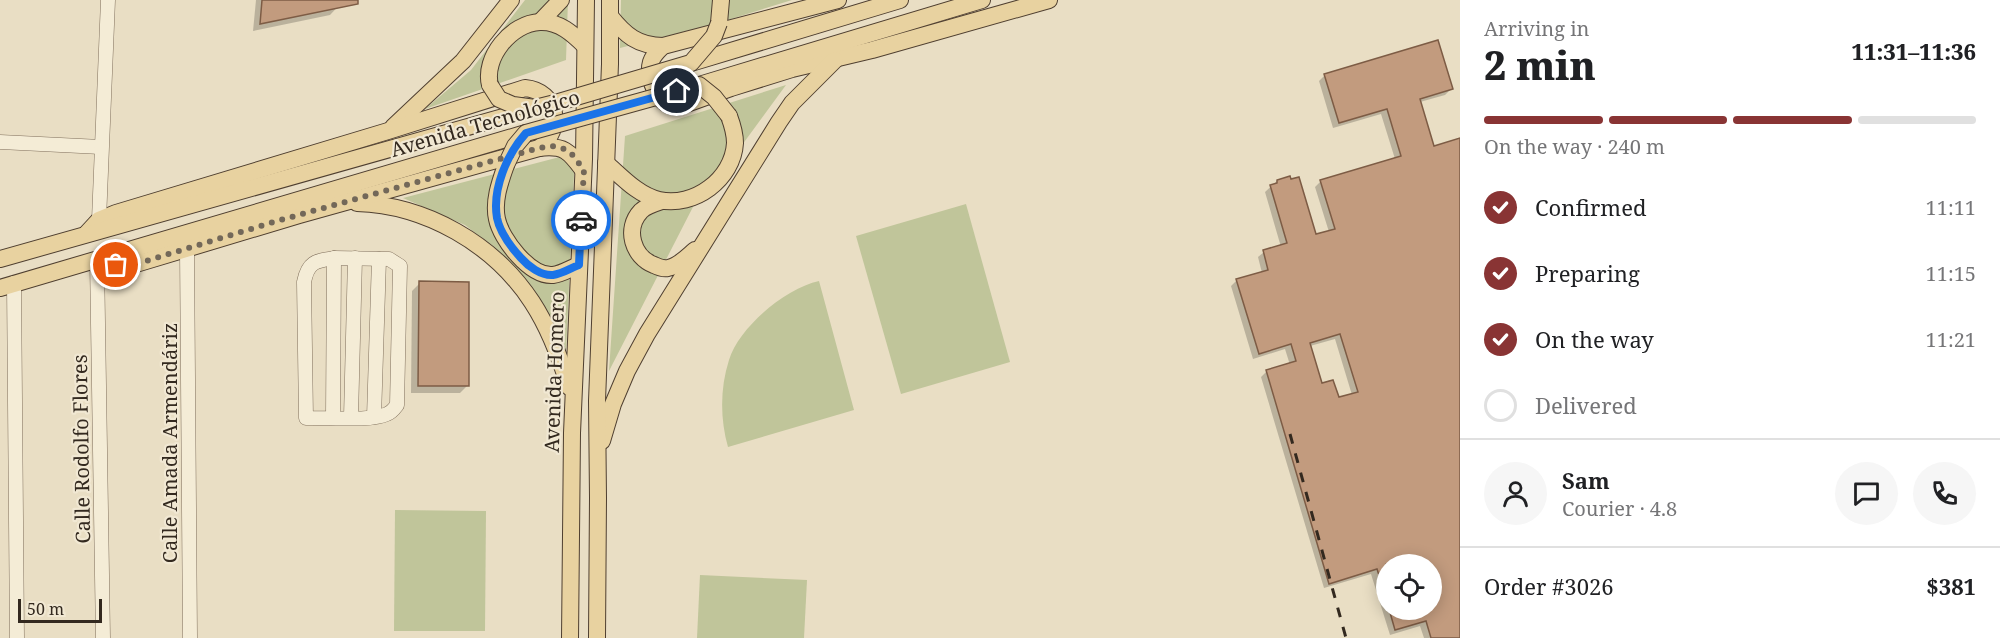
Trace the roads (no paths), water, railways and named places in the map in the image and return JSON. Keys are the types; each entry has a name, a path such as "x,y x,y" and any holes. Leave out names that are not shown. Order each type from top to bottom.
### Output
{"main road":[{"path":"388,131 463,61 511,0"},
{"path":"540,22 561,0"},
{"name":"Avenida Homero","path":"570,638 573,398 584,164 586,0"},
{"path":"691,63 714,36 719,23 721,0"},
{"path":"610,8 628,37 651,46 663,46 838,0"},
{"name":"Avenida Tecnológico","path":"0,259 535,108 900,0"},
{"name":"Avenida Tecnológico","path":"7,285 98,260 465,149 699,85 982,0"},
{"path":"663,46 650,63 650,73 661,101 672,108 792,69 835,60 1049,0"},
{"path":"597,638 598,349 610,8"},
{"path":"535,108 506,103 494,94 487,75 496,51 508,37 522,27 540,22 557,25 568,31 585,46"},
{"path":"598,456 613,404 627,371 647,334 792,103 835,60"},
{"path":"606,157 639,191 663,201 680,202 694,198 710,189 723,174 732,156 735,143 734,130 729,116 714,97 699,85"},
{"path":"87,233 99,220 127,210 525,88 534,88 544,94 551,103 554,115 555,127 552,136 539,148"},
{"path":"526,133 515,146 499,185 496,205 497,220 513,250 526,264 542,273 551,275 579,265"},
{"path":"98,260 116,265 136,264 341,203 539,148 552,146 562,148 584,164"},
{"path":"663,201 642,210 634,224 633,246 639,255 652,264 666,269 682,262 698,247 715,225"},
{"path":"341,203 391,206 415,212 443,224 474,243 509,273 532,301 549,332 573,398"},
{"path":"572,496 598,498"}],"street":[{"path":"99,220 108,0"},
{"path":"0,142 101,147"},
{"name":"Calle Amada Armendáriz","path":"188,249 190,638"},
{"path":"333,417 334,258"},
{"path":"334,258 389,259 400,266 398,395 397,405 386,415 306,418 304,282 306,272 315,262 334,258"},
{"path":"351,417 355,258"},
{"path":"374,417 378,259"},
{"name":"Calle Rodolfo Flores","path":"98,260 103,638"},
{"path":"7,285 17,638"}],"railway":[{"path":"1290,434 1346,638"}]}
